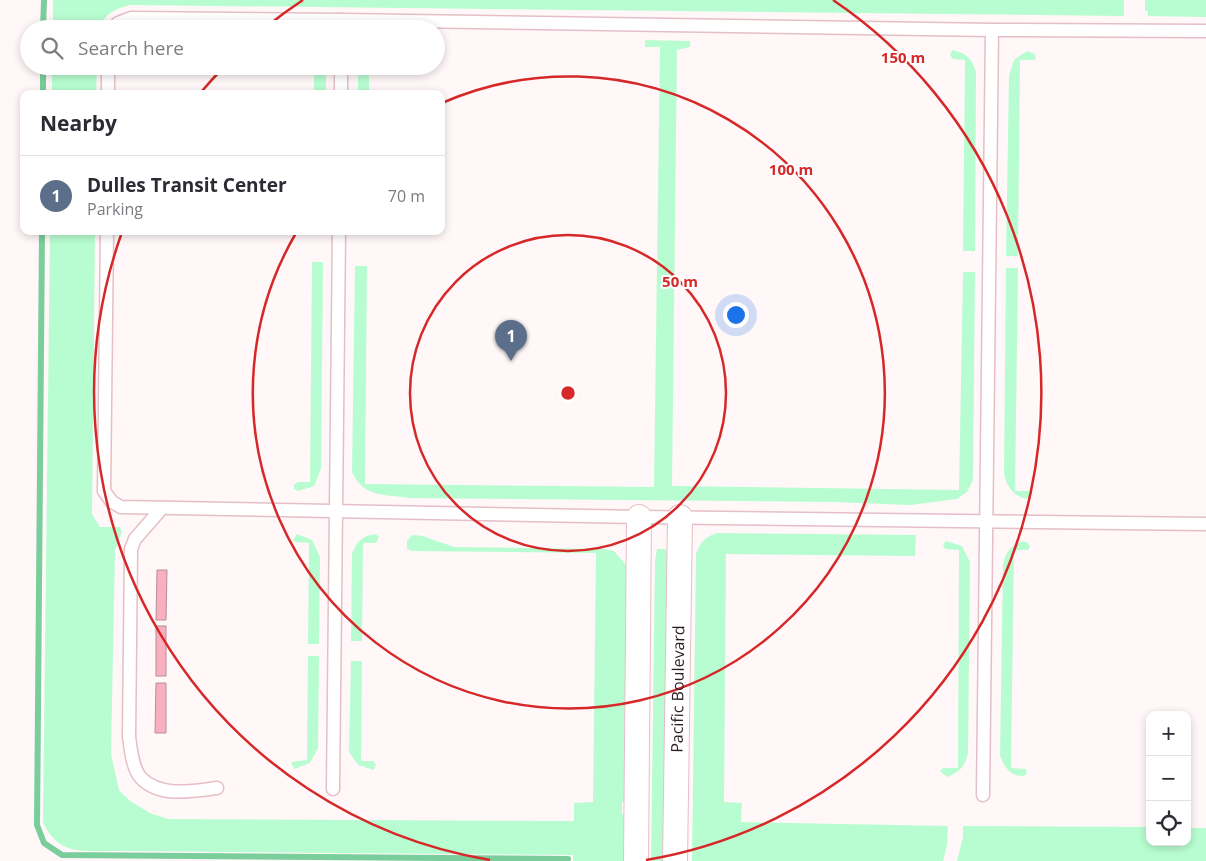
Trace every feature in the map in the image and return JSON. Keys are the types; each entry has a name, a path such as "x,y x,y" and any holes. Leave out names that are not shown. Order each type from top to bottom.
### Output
{"street":[{"path":"636,861 639,517"},
{"name":"Pacific Boulevard","path":"675,861 680,517"}],"lane":[{"path":"125,20 130,18 200,20"},
{"path":"445,25 1206,31"},
{"path":"983,795 992,30"},
{"path":"108,75 108,90"},
{"path":"341,75 341,90"},
{"path":"106,235 104,492 112,502 122,506 639,517 1206,524"},
{"path":"333,789 339,235"},
{"path":"162,508 135,539 131,549 129,737 134,763 141,778 153,786 183,793 217,788"}],"green space":[{"path":"53,0 1124,0 1124,16 130,5 119,8 103,20 53,20"},
{"path":"1145,0 1206,0 1206,17 1148,16 1148,11 1145,11"},
{"path":"645,40 690,41 690,47 677,50 672,486 959,490 963,272 975,272 973,480 967,492 957,499 910,505 833,502 409,498 383,495 369,491 357,480 352,472 355,266 367,266 365,484 654,487 660,47 645,47"},
{"path":"952,50 968,57 973,63 976,72 975,251 963,251 965,60 953,59 950,55"},
{"path":"1027,51 1035,54 1036,58 1034,60 1020,60 1018,256 1006,256 1009,76 1014,60"},
{"path":"52,75 97,75 96,90 52,90"},
{"path":"314,75 326,75 326,90 314,90"},
{"path":"358,75 369,75 369,90 358,90"},
{"path":"50,235 95,235 92,514 100,527 120,527 122,532 115,550 111,754 119,790 130,801 150,813 168,819 574,821 574,803 593,802 596,553 412,551 407,549 407,541 412,535 423,536 454,547 604,549 614,551 626,565 624,802 622,802 622,814 624,815 623,861 573,861 573,855 85,851 66,847 58,842 43,823"},
{"path":"312,262 323,262 321,469 314,486 298,491 294,489 294,485 298,482 310,482"},
{"path":"1006,268 1018,268 1015,491 1029,491 1030,496 1027,499 1018,496 1011,490 1004,474"},
{"path":"717,533 916,535 915,556 726,554 724,802 742,803 741,822 948,826 947,845 943,861 692,861 696,554 704,540"},
{"path":"297,534 312,540 320,557 319,644 308,644 309,543 293,540"},
{"path":"376,534 379,537 376,543 363,543 362,641 351,641 352,554 361,540"},
{"path":"946,541 962,546 970,562 968,753 961,768 947,777 940,771 943,768 958,768 959,550 945,549 943,545"},
{"path":"1023,541 1028,543 1030,547 1028,550 1014,550 1011,768 1026,769 1027,773 1024,776 1019,776 1009,771 1000,756 1003,564 1010,550"},
{"path":"657,549 666,549 668,563 665,861 651,861 655,561"},
{"path":"308,656 319,656 318,748 310,763 294,769 291,762 307,760"},
{"path":"351,661 362,661 361,761 373,761 376,764 374,770 358,765 349,752"},
{"path":"963,826 1146,827 1146,846 1191,846 1191,828 1206,828 1206,861 957,861 963,837"}],"building":[{"path":"157,570 167,570 166,620 156,620"},
{"path":"156,626 166,626 166,676 156,676"},
{"path":"156,683 166,683 166,733 155,733"}],"waterway":[{"path":"43,20 44,0"},
{"path":"43,75 43,90"},
{"path":"42,235 37,825 44,843 62,855 568,859"}],"place":[{"name":"Dulles Transit Center","path":"511,361"}]}
